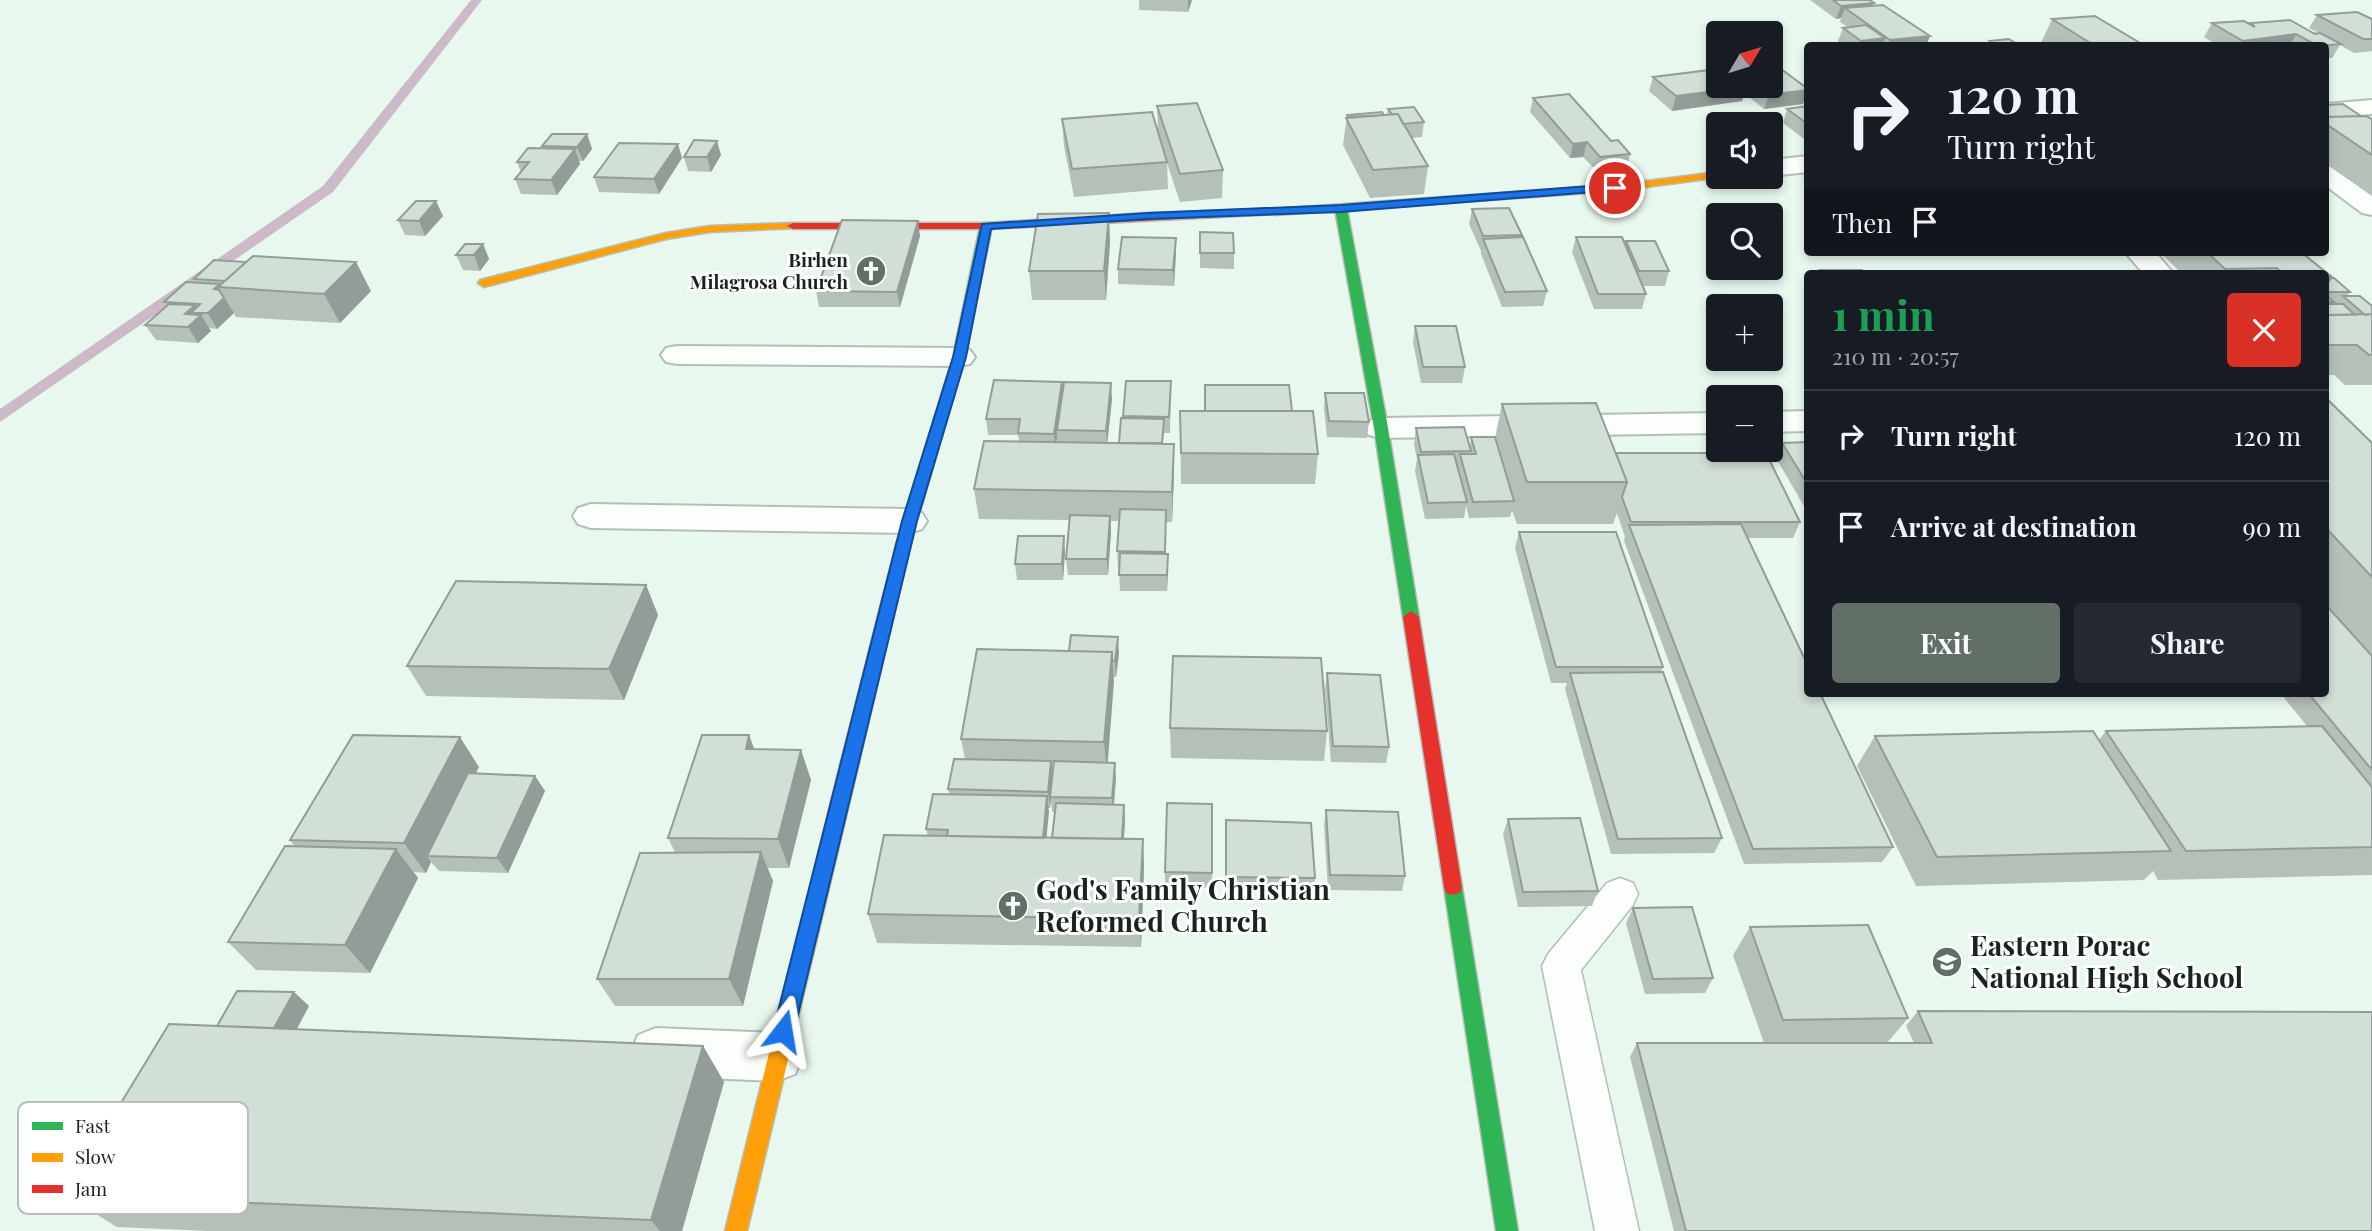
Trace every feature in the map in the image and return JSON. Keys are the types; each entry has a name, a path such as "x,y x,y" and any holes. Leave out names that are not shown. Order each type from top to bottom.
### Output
{"street":[{"path":"2329,111 2372,107"},
{"path":"1783,167 1804,164"},
{"path":"2329,176 2372,207"},
{"path":"484,283 666,236 710,229 755,226 986,226 1148,216 1341,209 1615,188 1706,177"},
{"path":"1341,209 1381,428 1507,1231"},
{"path":"736,1231 909,521 960,357 986,226"},
{"path":"2144,256 2156,270"},
{"path":"677,355 960,357"},
{"path":"1783,422 1804,421"},
{"path":"1381,428 1706,423"},
{"path":"591,516 909,521"},
{"path":"614,1050 777,1057"}],"lane":[{"path":"1617,1231 1561,966 1620,894"}],"building":[{"path":"1833,0 1870,0 1874,3 1841,6"},
{"path":"1883,5 1930,36 1890,40 1845,8"},
{"path":"2357,12 2372,19 2372,39 2363,39 2317,15"},
{"path":"2095,16 2138,42 2089,42 2052,19"},
{"path":"2290,20 2341,44 2311,42 2296,34 2243,41 2212,23 2244,21 2255,27 2251,23"},
{"path":"1866,25 1885,38 1861,41 1843,28"},
{"path":"2009,39 2014,42 1992,42"},
{"path":"1706,70 1706,92 1676,96 1653,77"},
{"path":"1783,70 1804,86 1804,91 1783,93"},
{"path":"1569,94 1611,141 1618,140 1630,154 1600,157 1587,142 1573,144 1533,98"},
{"path":"1197,103 1223,170 1180,174 1157,106"},
{"path":"2343,104 2361,116 2329,117 2329,105"},
{"path":"1414,107 1424,122 1403,124 1398,114 1392,114 1388,109"},
{"path":"1804,107 1804,121 1787,109"},
{"path":"1152,112 1167,162 1072,169 1062,119"},
{"path":"1382,112 1384,115 1347,115"},
{"path":"1398,114 1428,166 1373,170 1346,118"},
{"path":"2366,116 2372,119 2372,155 2329,126 2329,117"},
{"path":"552,134 587,134 577,147 542,146"},
{"path":"694,140 717,141 707,157 684,157"},
{"path":"619,143 678,144 654,179 594,177"},
{"path":"528,148 575,149 551,180 515,179 529,162 517,162"},
{"path":"416,201 436,201 419,221 398,220"},
{"path":"1509,208 1522,235 1483,236 1472,209"},
{"path":"1109,213 1104,271 1029,271 1038,214"},
{"name":"Birhen Milagrosa Church","path":"842,220 918,221 897,292 816,291"},
{"path":"1200,232 1233,233 1234,253 1200,253"},
{"path":"1122,237 1176,238 1173,270 1118,269"},
{"path":"1523,237 1547,291 1505,292 1483,239"},
{"path":"1576,237 1622,237 1646,294 1598,294"},
{"path":"1626,241 1655,241 1669,271 1639,271"},
{"path":"465,244 483,244 474,255 456,255"},
{"path":"253,256 356,262 324,294 218,287"},
{"path":"2211,256 2306,256 2323,270 2277,268 2225,269"},
{"path":"214,260 246,262 225,281 194,279"},
{"path":"2334,278 2350,292 2329,292 2329,281"},
{"path":"186,282 220,284 214,289 219,290 224,298 208,313 191,313 200,304 164,302"},
{"path":"2343,296 2360,296 2372,306 2372,314 2365,315"},
{"path":"169,304 195,305 185,314 201,315 188,327 145,325"},
{"path":"2329,304 2343,304 2355,315 2329,315"},
{"path":"2372,314 2372,355 2357,345 2329,345 2329,315"},
{"path":"1415,326 1456,326 1465,367 1423,367"},
{"path":"994,380 1062,382 1054,434 1018,433 1020,419 986,419"},
{"path":"1126,381 1171,381 1169,417 1123,416"},
{"path":"1064,382 1111,383 1106,431 1057,430"},
{"path":"1205,385 1289,385 1292,411 1205,411"},
{"path":"1325,393 1364,393 1369,422 1329,421"},
{"path":"2329,401 2372,443 2372,577 2329,531"},
{"path":"1596,403 1627,482 1527,482 1502,404"},
{"path":"1180,411 1313,411 1318,454 1181,453"},
{"path":"1121,418 1164,419 1162,443 1119,443"},
{"path":"1464,427 1471,451 1421,452 1416,428"},
{"path":"1471,437 1495,437 1514,501 1473,502 1460,454 1476,454"},
{"path":"984,441 1174,444 1172,492 974,489"},
{"path":"1804,442 1804,479 1783,445 1783,443"},
{"path":"1616,453 1706,453 1706,462 1770,462 1800,522 1631,522 1622,497 1627,482"},
{"path":"1454,454 1467,502 1428,503 1418,455"},
{"path":"1120,509 1166,510 1165,552 1117,551"},
{"path":"1070,515 1110,516 1107,559 1066,559"},
{"path":"1741,524 1804,658 1804,697 1822,697 1893,847 1753,849 1629,525"},
{"path":"1519,532 1616,532 1663,667 1556,667"},
{"path":"1018,536 1064,536 1062,564 1015,564"},
{"path":"1120,553 1168,554 1167,575 1119,575"},
{"path":"456,581 646,585 609,669 407,666"},
{"path":"2329,608 2372,656 2372,770 2311,697 2329,697"},
{"path":"1071,635 1118,637 1115,661 1112,661 1112,652 1069,651"},
{"path":"977,649 1112,652 1104,742 961,739"},
{"path":"1173,656 1321,658 1327,731 1170,728"},
{"path":"1663,672 1722,838 1618,839 1570,673"},
{"path":"1327,673 1380,675 1389,747 1333,746"},
{"path":"2322,726 2372,787 2372,847 2186,851 2106,731"},
{"path":"2093,731 2171,851 1937,857 1875,736"},
{"path":"353,735 460,737 404,843 290,840"},
{"path":"702,735 749,735 746,749 801,750 778,839 668,838"},
{"path":"954,759 1051,761 1048,792 948,789"},
{"path":"1054,761 1115,763 1112,798 1050,797"},
{"path":"468,773 535,776 497,858 427,856"},
{"path":"933,794 1047,796 1043,838 947,836 948,830 926,829"},
{"path":"1056,803 1124,805 1122,839 1052,838"},
{"path":"1167,803 1212,804 1212,873 1165,872"},
{"path":"1326,810 1398,812 1405,876 1330,875"},
{"path":"1580,818 1598,891 1523,892 1508,819"},
{"path":"1226,820 1311,823 1315,878 1226,877"},
{"name":"God's Family Christian Reformed Church","path":"884,835 1143,839 1139,919 868,914"},
{"path":"285,846 396,849 345,945 228,942"},
{"path":"761,852 729,979 597,979 640,853"},
{"path":"1692,907 1713,978 1653,979 1633,908"},
{"path":"1868,925 1908,1018 1783,1020 1750,927"},
{"path":"237,991 294,992 274,1028 217,1026"},
{"path":"1918,1011 2372,1012 2372,1231 1686,1231 1637,1043 1932,1043"},
{"path":"169,1024 703,1046 651,1220 248,1203 248,1102 122,1102"}],"waterway":[{"path":"0,417 328,189 477,0"}],"traffic: fast":[{"path":"1341,209 1381,428 1411,617"},
{"path":"903,545 959,357 986,226"},
{"path":"1453,887 1507,1231"}],"traffic: slow":[{"path":"1275,212 1615,188 1706,177"},
{"path":"484,283 666,236 710,229 793,226"},
{"path":"736,1231 850,762"}],"traffic: jam":[{"path":"793,226 986,226 1148,216 1275,212"},
{"path":"850,762 903,545"},
{"path":"1411,617 1453,887"}],"place":[{"name":"Birhen Milagrosa Church","path":"871,271"},
{"name":"God's Family Christian Reformed Church","path":"1013,906"},
{"name":"Eastern Porac National High School","path":"1947,962"}],"route":[{"path":"783,1031 909,521 960,357 986,226 1148,216 1341,209 1615,188"}]}
